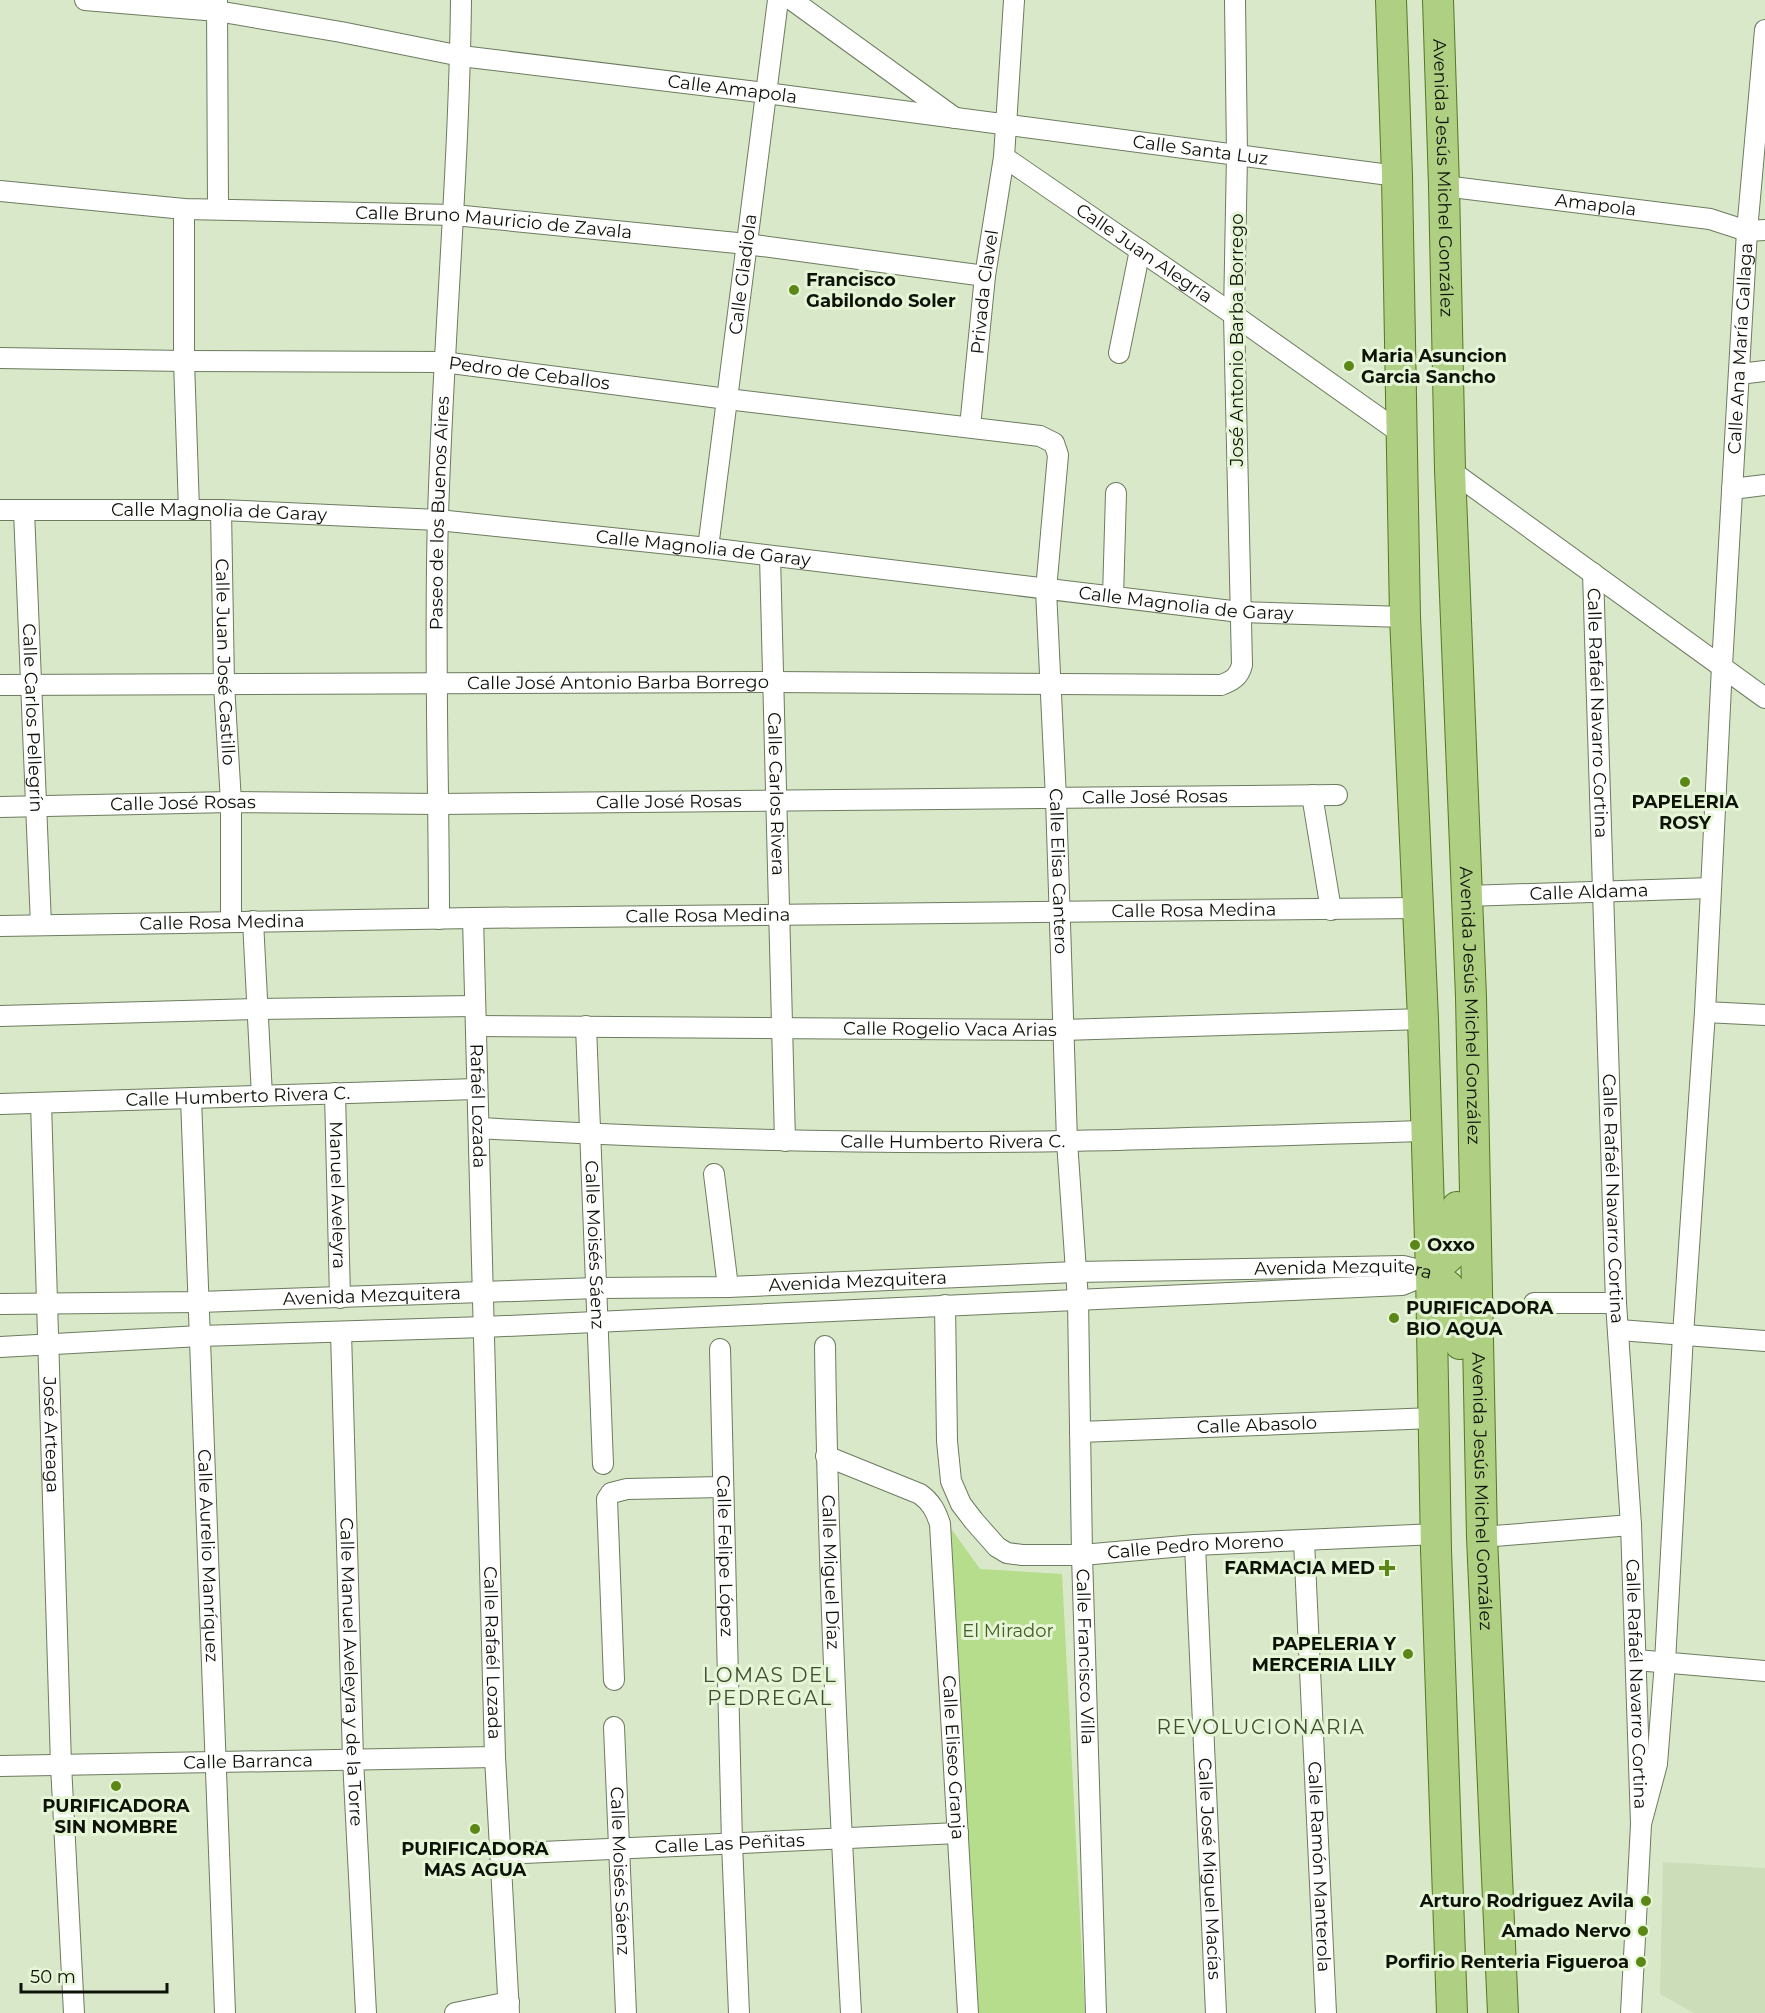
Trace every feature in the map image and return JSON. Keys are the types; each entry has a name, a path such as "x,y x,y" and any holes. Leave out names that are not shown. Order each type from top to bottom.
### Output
{"main road":[{"path":"1391,0 1397,176 1405,617 1416,908 1423,1019 1436,1534 1452,2013"},
{"name":"Avenida Jesús Michel González","path":"1438,0 1450,470 1471,997 1482,1537 1503,2013"},
{"path":"1431,1273 1452,1254 1458,1238 1452,1056 1471,997"},
{"path":"1431,1273 1449,1287 1459,1310 1466,1476 1482,1537"}],"street":[{"name":"Calle Amapola","path":"85,0 217,6 460,56 1005,125"},
{"name":"Paseo de los Buenos Aires","path":"439,919 438,520 443,362 454,215 461,0"},
{"name":"Calle Gladiola","path":"708,548 778,0"},
{"path":"792,0 957,119"},
{"name":"Privada Clavel","path":"970,427 985,276 1004,157 1014,0"},
{"name":"José Antonio Barba Borrego","path":"1234,0 1238,155 1234,315 1242,665 1236,678"},
{"path":"217,6 218,209"},
{"name":"Calle Ana María Gallaga","path":"1722,666 1739,374 1756,230 1765,30"},
{"name":"Calle Santa Luz","path":"1005,125 1397,176"},
{"name":"Calle Juan Alegría","path":"1004,157 1402,434"},
{"name":"Amapola","path":"1444,186 1710,219 1756,230"},
{"name":"Calle Bruno Mauricio de Zavala","path":"0,191 184,209 454,215 747,244 985,276"},
{"path":"184,209 184,361 189,510"},
{"path":"1119,353 1140,250"},
{"name":"Pedro de Ceballos","path":"0,358 443,362 1040,436 1054,443"},
{"path":"1739,374 1765,371"},
{"name":"Calle Elisa Cantero","path":"1054,443 1058,455 1046,590 1052,684 1067,1142 1078,1300"},
{"path":"1450,470 1765,698"},
{"path":"1732,489 1765,485"},
{"path":"1113,597 1116,493"},
{"name":"Calle Magnolia de Garay","path":"0,510 221,510 438,520 708,548 1240,612 1405,617"},
{"name":"Calle Carlos Pellegrín","path":"24,510 41,925"},
{"name":"Calle Juan José Castillo","path":"221,510 224,684 231,802 231,921"},
{"name":"Calle Carlos Rivera","path":"770,556 785,1141"},
{"name":"Calle Rafaél Navarro Cortina","path":"1593,573 1617,1303 1631,1525 1641,1824 1631,2013"},
{"name":"Calle Rafaél Navarro Cortina","path":"1641,1824 1657,1764 1665,1662 1683,1335 1705,1012 1722,666"},
{"name":"Calle José Antonio Barba Borrego","path":"0,685 773,682 1221,685 1236,678"},
{"path":"1312,795 1331,910"},
{"name":"Calle José Rosas","path":"0,807 231,802 439,804 1337,795"},
{"name":"Calle Aldama","path":"1467,896 1711,888"},
{"name":"Calle Rosa Medina","path":"0,926 231,921 1416,908"},
{"name":"Rafaél Lozada","path":"473,918 483,1292"},
{"path":"253,921 262,1096"},
{"path":"0,1016 475,1006"},
{"path":"1705,1012 1765,1015"},
{"name":"Calle Rogelio Vaca Arias","path":"476,1026 1063,1030 1423,1019"},
{"name":"Calle Moisés Sáenz","path":"586,1026 603,1464"},
{"name":"Calle Humberto Rivera C.","path":"0,1104 476,1089"},
{"name":"Manuel Aveleyra","path":"335,1094 340,1298"},
{"name":"Calle Aurelio Manríquez","path":"191,1098 225,2013"},
{"name":"José Arteaga","path":"41,1103 61,1765 74,2013"},
{"name":"Calle Humberto Rivera C.","path":"478,1128 785,1141 1067,1142 1426,1131"},
{"path":"714,1174 728,1287"},
{"name":"Avenida Mezquitera","path":"0,1304 199,1302 597,1288 728,1287 1076,1272 1403,1266 1431,1273"},
{"name":"Avenida Mezquitera","path":"0,1347 200,1336 484,1327 1402,1285 1431,1273"},
{"name":"Calle Rafaél Lozada","path":"483,1292 495,1757 509,2007"},
{"name":"Calle Francisco Villa","path":"1078,1300 1082,1555 1096,2013"},
{"path":"1534,1303 1617,1303"},
{"name":"Calle Pedro Moreno","path":"945,1305 947,1441 951,1481 961,1503 987,1537 1007,1553 1082,1555 1195,1545 1436,1534"},
{"path":"1619,1330 1765,1341"},
{"name":"Calle Manuel Aveleyra y de la Torre","path":"341,1332 353,1758 366,2013"},
{"name":"Calle Miguel Díaz","path":"825,1346 826,1456 841,1839 851,2013"},
{"name":"Calle Felipe López","path":"720,1349 732,1843 739,2013"},
{"name":"Calle Abasolo","path":"1080,1432 1433,1418"},
{"name":"Calle Eliseo Granja","path":"826,1456 920,1494 931,1504 940,1524 968,2013"},
{"path":"614,1680 607,1499 611,1493 627,1489 722,1487"},
{"path":"1482,1537 1631,1525"},
{"name":"Calle Ramón Manterola","path":"1304,1541 1326,2013"},
{"name":"Calle José Miguel Macías","path":"1195,1545 1216,2013"},
{"path":"1636,1660 1765,1671"},
{"name":"Calle Moisés Sáenz","path":"614,1727 626,2013"},
{"name":"Calle Barranca","path":"0,1766 495,1757"},
{"name":"Calle Las Peñitas","path":"500,1854 958,1833"},
{"path":"454,2013 509,2007"}],"shaded area":[{"path":"1663,1862 1765,1868 1765,2013 1694,2013 1660,1994"}],"green space":[{"name":"El Mirador","path":"942,1516 980,1569 1062,1574 1085,2013 976,2013"}],"place":[{"name":"Francisco Gabilondo Soler","path":"794,290"},
{"name":"Maria Asuncion Garcia Sancho","path":"1349,366"},
{"name":"PAPELERIA ROSY","path":"1685,782"},
{"name":"Oxxo","path":"1415,1245"},
{"name":"PURIFICADORA BIO AQUA","path":"1394,1318"},
{"name":"FARMACIA MED","path":"1387,1568"},
{"name":"PAPELERIA Y MERCERIA LILY","path":"1408,1654"},
{"name":"PURIFICADORA SIN NOMBRE","path":"116,1786"},
{"name":"PURIFICADORA MAS AGUA","path":"475,1829"},
{"name":"Arturo Rodriguez Avila","path":"1646,1901"},
{"name":"Amado Nervo","path":"1643,1931"},
{"name":"Porfirio Renteria Figueroa","path":"1641,1962"}],"district":[{"name":"LOMAS DEL PEDREGAL","path":"770,1686"},
{"name":"REVOLUCIONARIA","path":"1261,1727"}]}
